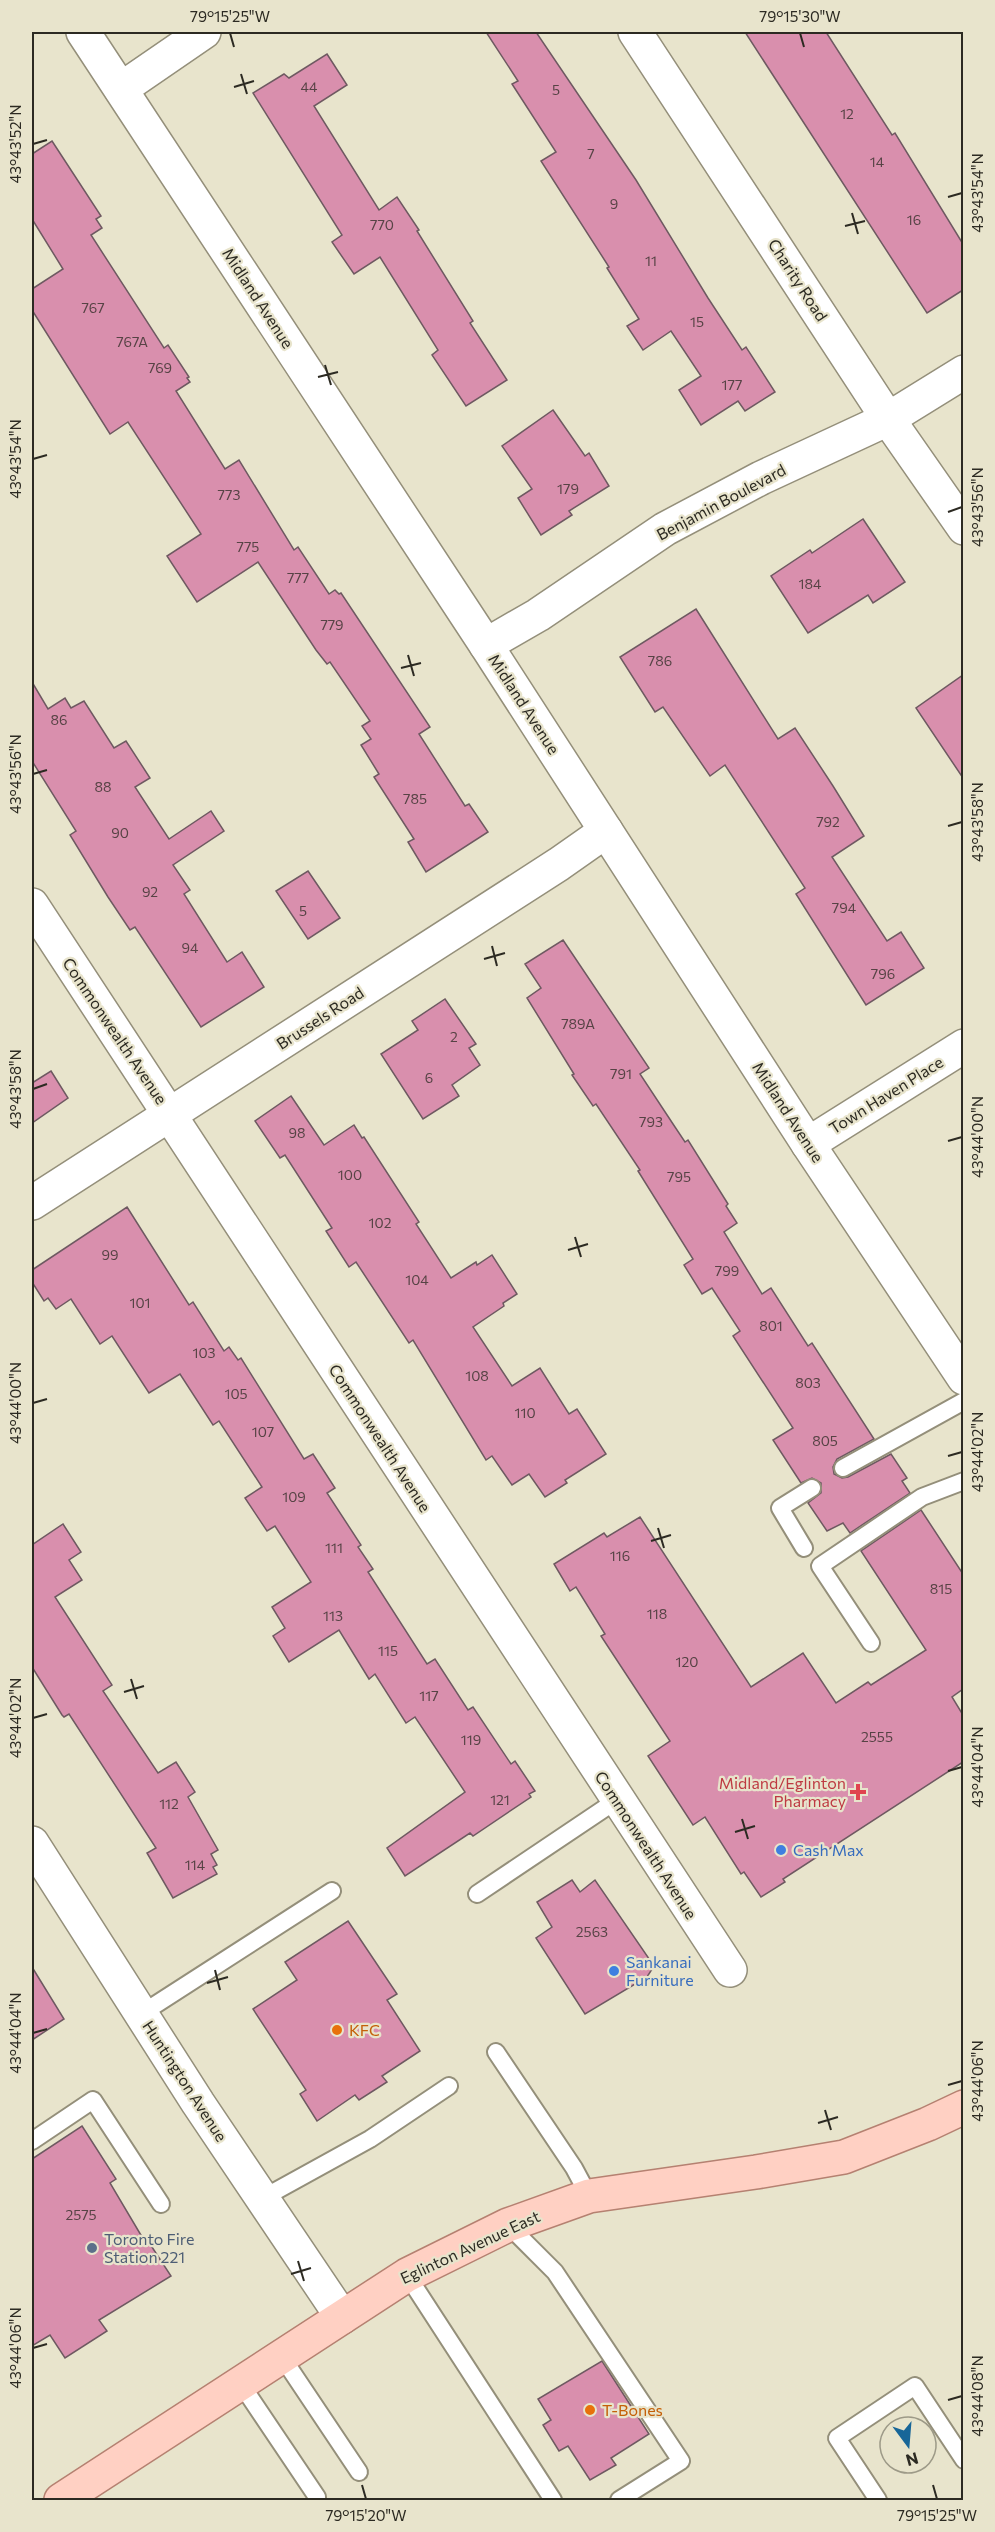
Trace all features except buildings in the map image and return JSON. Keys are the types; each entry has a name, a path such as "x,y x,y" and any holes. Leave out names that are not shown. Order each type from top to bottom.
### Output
{"main road":[{"name":"Eglinton Avenue East","path":"67,2499 407,2275 508,2225 589,2196 844,2157 928,2124 963,2107"}],"street":[{"name":"Midland Avenue","path":"83,32 486,645 808,1144 963,1378"},
{"path":"121,88 204,32"},
{"name":"Charity Road","path":"635,32 888,419 963,528"},
{"name":"Benjamin Boulevard","path":"486,645 538,615 666,529 761,478 888,419 963,372"},
{"name":"Brussels Road","path":"32,1203 560,864 606,831"},
{"name":"Commonwealth Avenue","path":"32,905 730,1970"},
{"name":"Town Haven Place","path":"808,1144 963,1046"},
{"name":"Huntington Avenue","path":"32,1843 141,2014 342,2317"}],"lane":[{"path":"843,1468 963,1401"},
{"path":"871,1643 820,1566 922,1497 963,1481"},
{"path":"804,1548 780,1508 812,1488"},
{"path":"477,1894 618,1800"},
{"path":"141,2014 332,1891"},
{"path":"496,2052 574,2168 589,2196"},
{"path":"263,2198 370,2139 449,2086"},
{"path":"32,2140 93,2100 161,2204"},
{"path":"508,2225 555,2272 681,2461 619,2500"},
{"path":"407,2275 554,2500"},
{"path":"282,2357 359,2472"},
{"path":"241,2384 316,2497"},
{"path":"878,2500 837,2438 915,2386 963,2460"}],"place":[{"name":"Midland/Eglinton Pharmacy","path":"858,1792"},
{"name":"Cash Max","path":"781,1850"},
{"name":"Sankanai Furniture","path":"614,1971"},
{"name":"KFC","path":"337,2030"},
{"name":"Toronto Fire Station 221","path":"92,2248"},
{"name":"T-Bones","path":"590,2410"}]}
